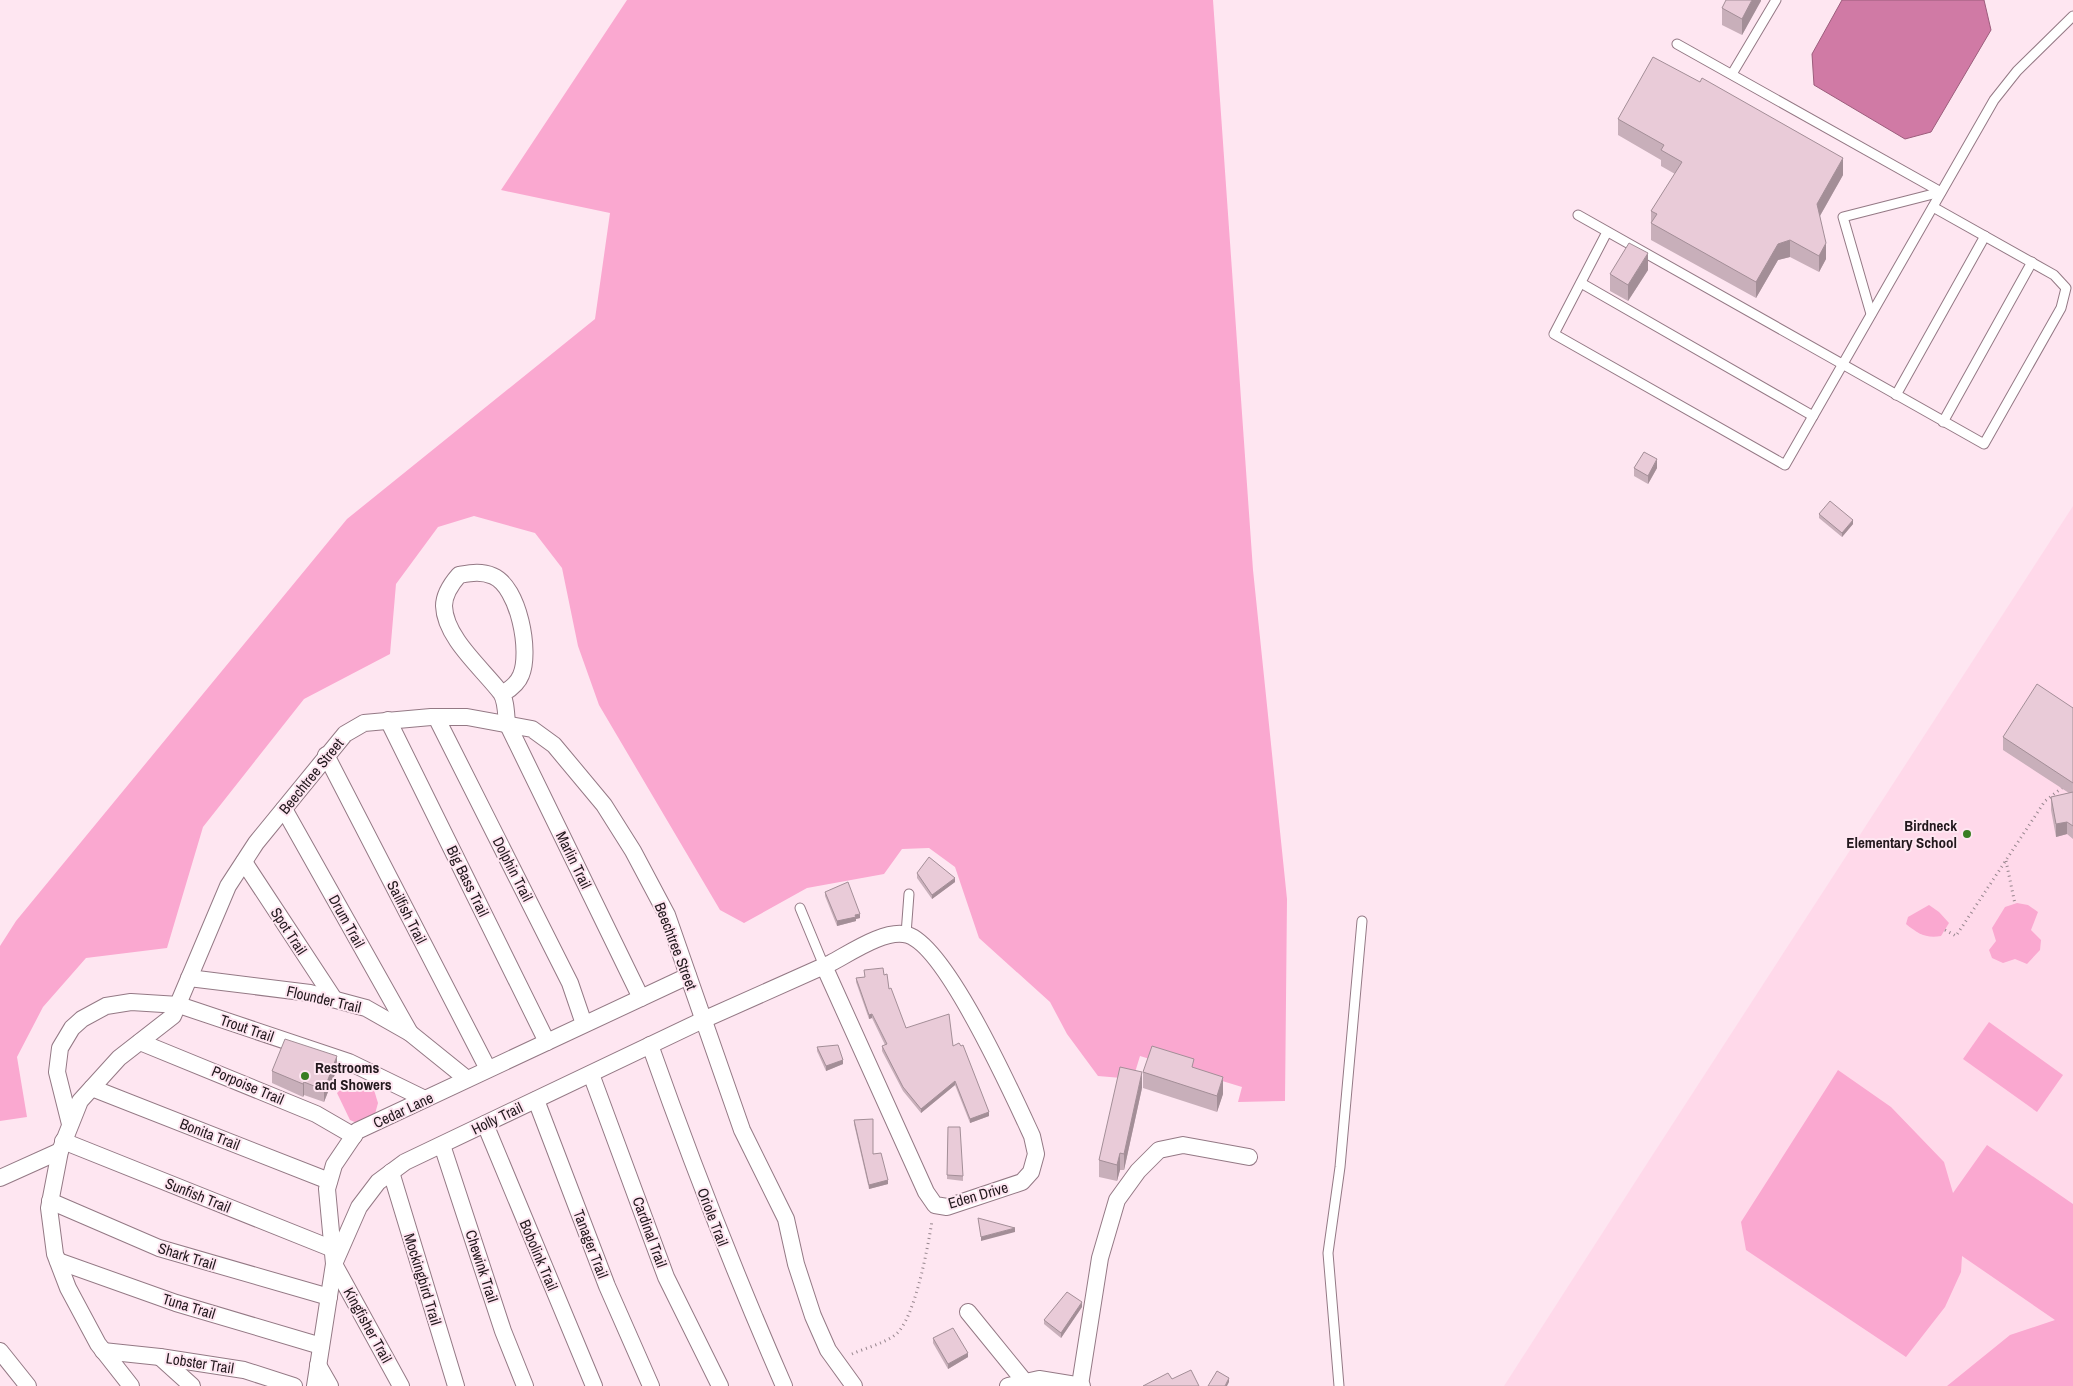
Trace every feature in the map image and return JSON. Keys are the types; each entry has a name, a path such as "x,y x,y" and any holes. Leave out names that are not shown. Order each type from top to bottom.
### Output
{"street":[{"path":"478,572 494,576 506,586 515,602 526,654 521,676 502,694 483,674 450,628 444,605 450,586 459,575 478,572"},
{"name":"Marlin Trail","path":"502,694 507,723 641,998"},
{"name":"Beechtree Street","path":"131,1386 103,1351 68,1288 58,1261 49,1208 62,1146 80,1101 119,1058 173,1016 228,886 244,862 326,755 346,734 364,723 436,716 467,717 532,729 554,745 604,805 633,851 668,915 742,1130 786,1219 796,1264 813,1316 828,1350 854,1386"},
{"name":"Dolphin Trail","path":"436,716 570,983 584,1024"},
{"name":"Big Bass Trail","path":"388,720 547,1042"},
{"name":"Sailfish Trail","path":"326,755 488,1069"},
{"name":"Drum Trail","path":"284,809 410,1033"},
{"name":"Spot Trail","path":"244,862 334,1000"},
{"path":"703,1020 888,935 906,934"},
{"name":"Eden Drive","path":"824,966 926,1192 935,1205 948,1207 1022,1182 1031,1172 1036,1154 1032,1136 971,1013 935,958 920,941 906,934"},
{"name":"Cedar Lane","path":"315,1386 334,1256 327,1189 334,1165 357,1131 688,976"},
{"name":"Flounder Trail","path":"189,978 310,993 366,1008 410,1033 467,1079"},
{"name":"Trout Trail","path":"70,1124 57,1072 60,1048 72,1028 82,1019 106,1006 131,1002 179,1005 349,1062 425,1099"},
{"name":"Holly Trail","path":"334,1256 359,1207 378,1182 405,1162 703,1020"},
{"name":"Porpoise Trail","path":"140,1042 316,1114 354,1136"},
{"name":"Oriole Trail","path":"650,1045 696,1174 738,1281 784,1386"},
{"name":"Cardinal Trail","path":"591,1074 666,1277 720,1386"},
{"name":"Bonita Trail","path":"92,1088 329,1181"},
{"name":"Tanager Trail","path":"536,1100 607,1286 650,1386"},
{"name":"Bobolink Trail","path":"485,1124 594,1386"},
{"name":"Chewink Trail","path":"442,1145 503,1331 524,1386"},
{"path":"1008,1386 1039,1379 1081,1385 1100,1258 1117,1200 1138,1170 1159,1150 1184,1145 1249,1157"},
{"path":"0,1178 62,1146"},
{"name":"Sunfish Trail","path":"62,1146 334,1256"},
{"name":"Mockingbird Trail","path":"391,1172 456,1386"},
{"name":"Shark Trail","path":"50,1201 159,1248 329,1296"},
{"name":"Kingfisher Trail","path":"334,1256 401,1386"},
{"name":"Tuna Trail","path":"58,1261 176,1303 321,1346"},
{"path":"968,1312 1025,1382"},
{"path":"0,1351 28,1386"},
{"name":"Lobster Trail","path":"103,1351 160,1357 244,1370 294,1386"},
{"path":"160,1357 192,1386"},
{"path":"318,1365 330,1386"}],"lane":[{"path":"1732,74 1776,0"},
{"path":"1607,232 1554,334 1785,465 1994,100 2017,70 2073,16"},
{"path":"1677,44 1941,192"},
{"path":"1871,314 1843,217 1941,192"},
{"path":"1578,215 1984,444 2061,308 2066,288 2054,274 1933,207"},
{"path":"1896,395 1985,236"},
{"path":"1943,422 2032,262"},
{"path":"1581,283 1813,416"},
{"path":"906,934 909,894"},
{"path":"800,908 824,966"},
{"path":"1339,1386 1328,1252 1340,1167 1362,921"}],"path":[{"path":"1945,930 1956,936 2045,801 2068,783"},
{"path":"2006,861 2015,904"},
{"path":"835,1361 895,1335 903,1326 926,1258 935,1205"}],"shaded area":[{"path":"627,0 1213,0 1253,570 1287,899 1285,1101 1238,1102 1242,1087 1140,1056 1133,1079 1098,1076 1067,1034 1050,1002 979,938 955,867 929,848 902,849 884,874 807,888 744,923 720,910 599,705 578,646 562,568 535,533 474,516 438,527 396,584 390,654 304,699 203,827 167,948 86,958 43,1007 17,1057 27,1117 0,1121 0,946 16,921 347,519 595,319 610,213 501,190"},
{"path":"1842,0 1984,0 1991,30 1931,132 1905,139 1814,85 1812,54"},
{"name":"Birdneck Elementary School","path":"2073,506 2073,1386 1504,1386 1648,1162"},
{"path":"2017,903 2028,905 2038,912 2031,930 2041,940 2040,950 2027,964 2015,959 2003,963 1992,958 1989,950 1996,941 1992,928 2005,907"},
{"path":"1929,905 1949,923 1941,936 1931,937 1922,934 1906,924 1908,917"},
{"path":"1989,1022 2063,1075 2037,1112 1963,1059"},
{"path":"1838,1070 1891,1107 1944,1162 1953,1193 1987,1145 2073,1204 2073,1386 1947,1386 2010,1335 2055,1320 1962,1256 1961,1272 1945,1307 1906,1357 1746,1250 1741,1222"},
{"path":"349,1082 359,1082 374,1090 378,1103 375,1114 357,1123 350,1120 337,1093"}],"building":[{"path":"1726,0 1752,0 1742,19 1722,8"},
{"path":"1653,57 1700,82 1702,78 1843,158 1817,204 1826,243 1819,256 1790,240 1778,244 1756,282 1651,223 1657,214 1651,211 1682,162 1661,150 1664,145 1618,119"},
{"path":"1629,243 1648,253 1628,285 1610,274"},
{"path":"1644,452 1657,459 1648,476 1634,468"},
{"path":"1830,501 1853,520 1842,533 1819,514"},
{"path":"2037,684 2073,708 2073,783 2003,737"},
{"path":"2073,792 2073,826 2067,822 2056,824 2051,797"},
{"path":"929,857 955,878 932,895 917,873"},
{"path":"848,882 860,914 855,915 856,917 837,921 825,892"},
{"path":"883,968 884,975 887,974 889,989 891,988 906,1028 949,1014 953,1046 959,1043 961,1046 963,1045 989,1112 970,1119 955,1081 921,1109 903,1087 882,1046 887,1044 872,1014 869,1015 856,978 865,977 864,970"},
{"name":"Restrooms and Showers","path":"285,1039 337,1056 324,1090 304,1082 303,1084 272,1071"},
{"path":"838,1045 843,1060 826,1066 817,1047"},
{"path":"1152,1046 1194,1059 1192,1067 1223,1077 1217,1096 1143,1072"},
{"path":"1120,1067 1142,1072 1124,1154 1120,1153 1117,1165 1099,1160"},
{"path":"873,1119 873,1154 881,1153 888,1180 869,1185 854,1120"},
{"path":"948,1127 960,1127 963,1176 947,1175"},
{"path":"978,1218 1015,1228 981,1237"},
{"path":"1067,1292 1082,1302 1061,1333 1044,1320"},
{"path":"953,1328 968,1353 948,1364 933,1338"},
{"path":"1191,1370 1199,1386 1143,1386 1168,1373 1172,1379"},
{"path":"1217,1371 1229,1378 1225,1386 1208,1386"}],"place":[{"name":"Birdneck Elementary School","path":"1967,834"},
{"name":"Restrooms and Showers","path":"305,1076"}]}
